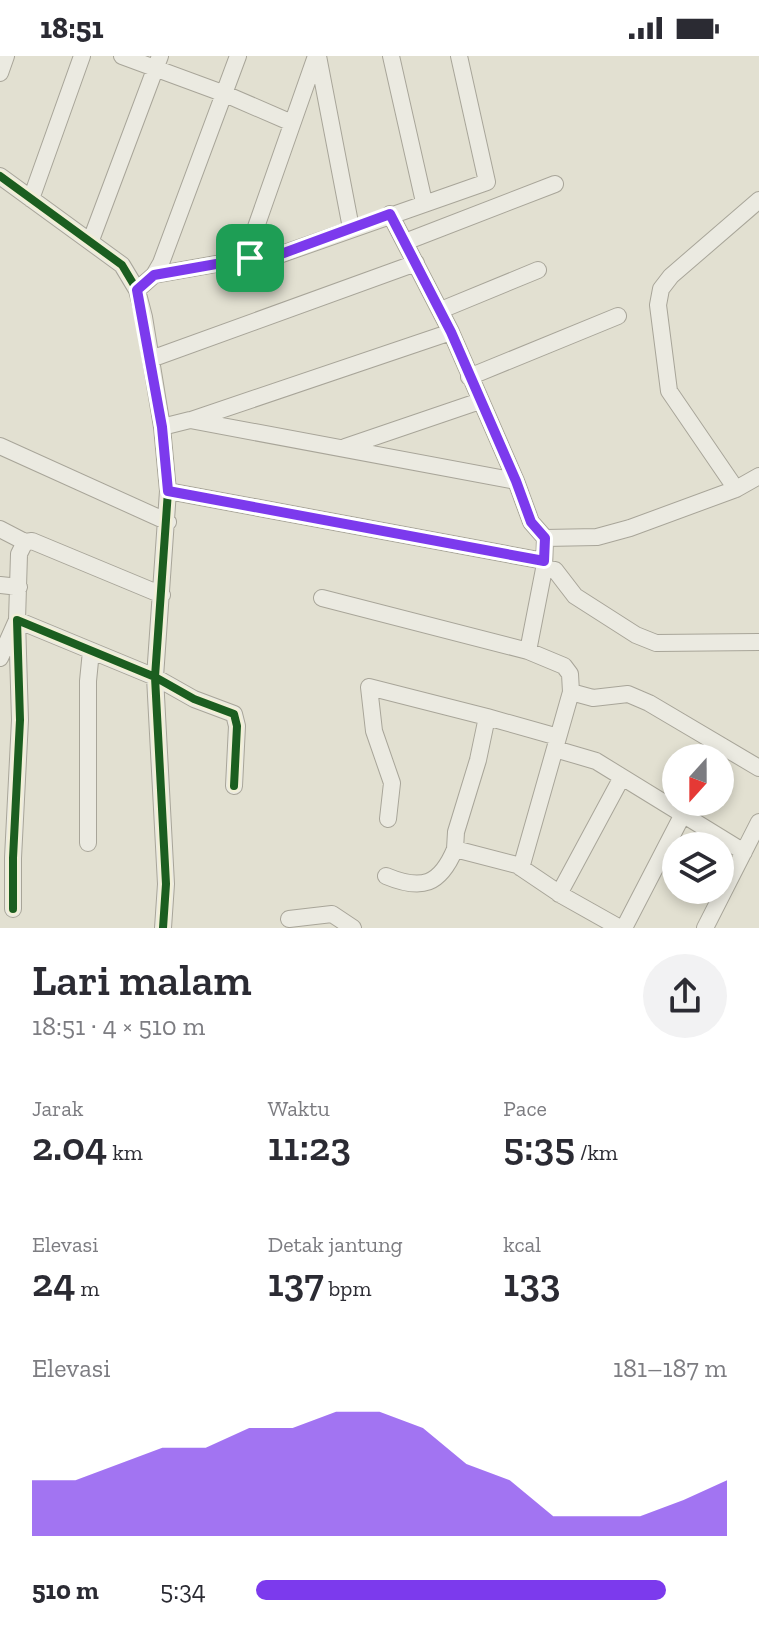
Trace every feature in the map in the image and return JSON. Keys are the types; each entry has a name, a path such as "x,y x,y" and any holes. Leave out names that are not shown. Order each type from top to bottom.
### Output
{"street":[{"path":"0,73 6,56"},
{"path":"31,199 82,56"},
{"path":"122,56 158,62 292,123"},
{"path":"137,290 154,275 168,249 238,56"},
{"path":"250,258 247,253 317,56"},
{"path":"317,56 351,228"},
{"path":"391,56 424,202"},
{"path":"154,275 250,258 262,261 487,182 459,56"},
{"path":"91,240 158,62"},
{"path":"0,176 122,265 137,290 162,427 168,491 155,677 166,884 163,928"},
{"path":"405,242 555,184"},
{"path":"736,489 669,391 658,305 661,289 671,276 759,200"},
{"path":"390,214 441,310 531,522 545,538 544,565 528,651"},
{"path":"151,359 416,263"},
{"path":"441,310 538,270"},
{"path":"469,377 618,316"},
{"path":"162,427 451,332"},
{"path":"341,448 480,401"},
{"path":"190,420 516,481"},
{"path":"0,446 168,522"},
{"path":"545,538 597,537 630,528 736,489 759,476"},
{"path":"168,491 544,565 555,570 575,596 602,615 656,643 759,642"},
{"path":"0,529 25,542 32,541 162,595"},
{"path":"13,909 20,720 19,554 25,542"},
{"path":"0,585 19,587"},
{"path":"322,598 528,651 564,666 570,674 571,692 521,868"},
{"path":"17,620 155,677 194,699 235,716 234,786"},
{"path":"0,658 17,620"},
{"path":"88,843 88,666 91,651"},
{"path":"388,819 392,783 374,731 369,687 487,717 556,743 596,761 662,801"},
{"path":"571,692 593,698 628,694 649,703 759,768"},
{"path":"386,876 398,881 425,884 439,878 455,849 456,832 478,760 487,717"},
{"path":"559,894 622,777"},
{"path":"455,849 521,868 559,894 622,928 682,816"},
{"path":"686,816 744,852"},
{"path":"705,928 759,822"},
{"path":"289,919 332,914 353,928"}],"cycle path":[{"path":"0,176 122,265 137,290 144,317 162,427 168,491 155,677 166,884 163,928"},
{"path":"13,909 20,720 17,620 155,677 194,699 234,714 237,726 234,786"}],"route":[{"path":"390,214 451,332 531,522 545,538 544,561 168,491 162,427 137,290 154,275 250,258 262,261 390,214"}]}
